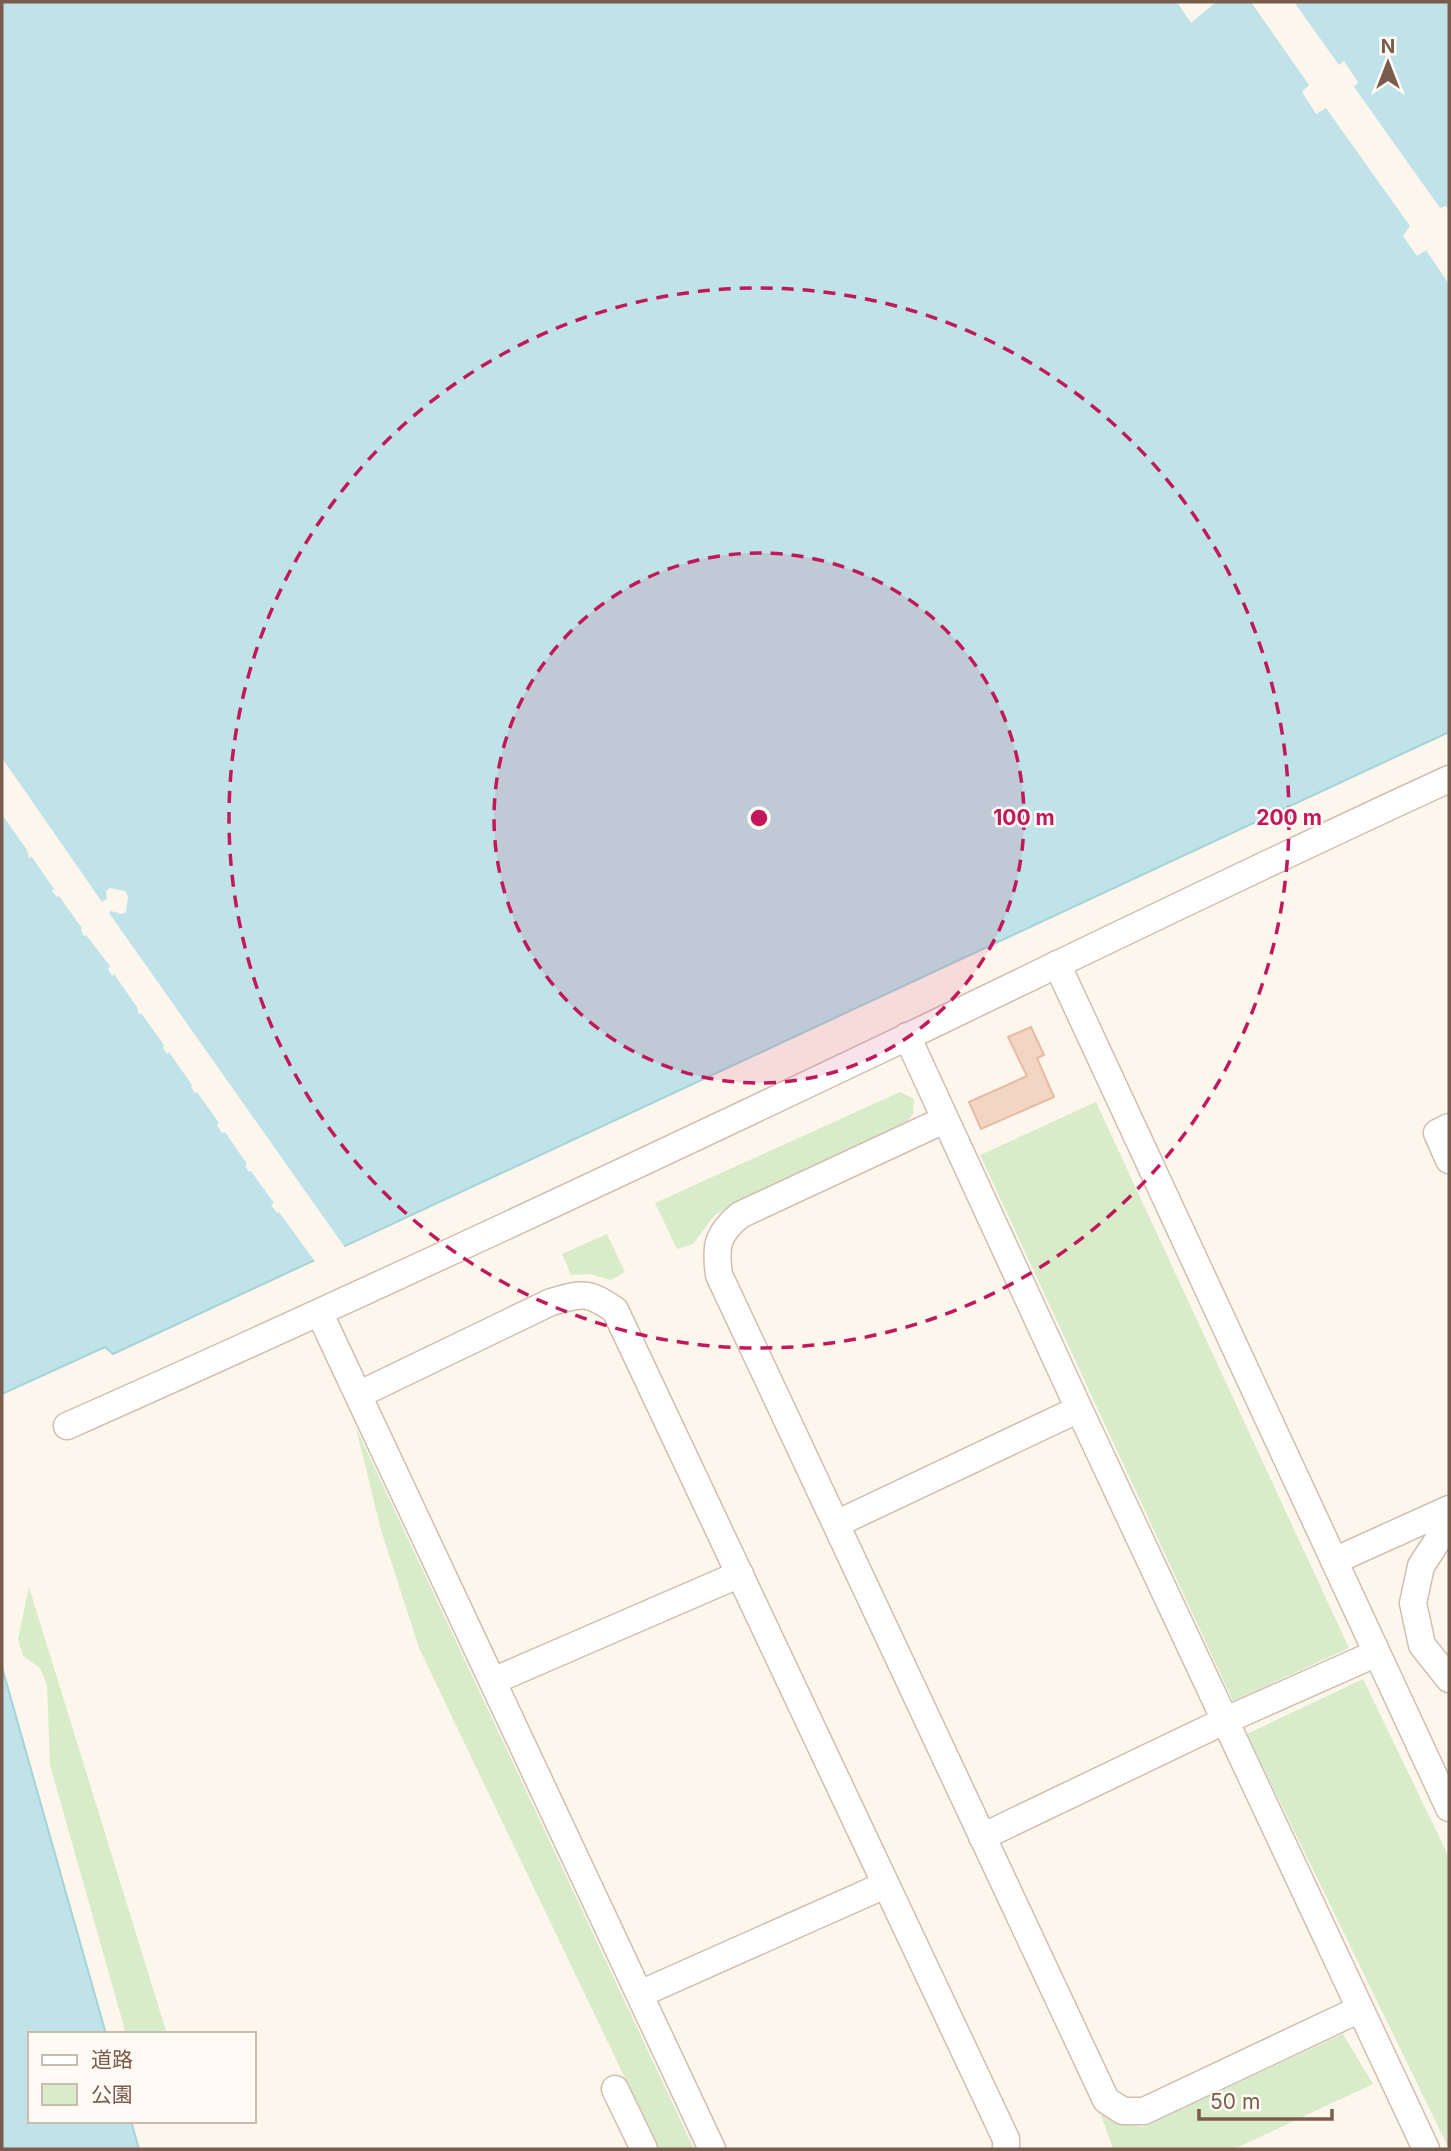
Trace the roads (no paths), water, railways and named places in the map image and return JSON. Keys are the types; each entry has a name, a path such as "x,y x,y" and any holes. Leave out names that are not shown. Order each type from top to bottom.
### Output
{"lane":[{"path":"67,1426 320,1314 1319,838 1449,779"},
{"path":"1058,964 1377,1653 1441,1768 1449,1808"},
{"path":"907,1036 1224,1721 1426,2149"},
{"path":"944,1120 740,1215 726,1226 719,1239 716,1256 719,1275 1106,2100 1123,2111 1144,2111 1360,2009"},
{"path":"1449,1128 1437,1133 1449,1160"},
{"path":"358,1395 551,1303 575,1296 593,1296 615,1310 1006,2139 1006,2149"},
{"path":"320,1314 712,2149"},
{"path":"836,1524 1079,1409"},
{"path":"1334,1561 1449,1509"},
{"path":"1449,1528 1443,1532 1421,1566 1413,1603 1422,1645 1449,1679"},
{"path":"494,1681 740,1574"},
{"path":"982,1836 1224,1721 1377,1653"},
{"path":"640,1994 885,1885"},
{"path":"615,2089 644,2149"}],"water":[{"path":"2,2 1449,2 1449,732 113,1354 105,1347 2,1394"},
{"path":"2,1667 105,2032 28,2032 28,2123 132,2123 139,2149 2,2149"}]}
